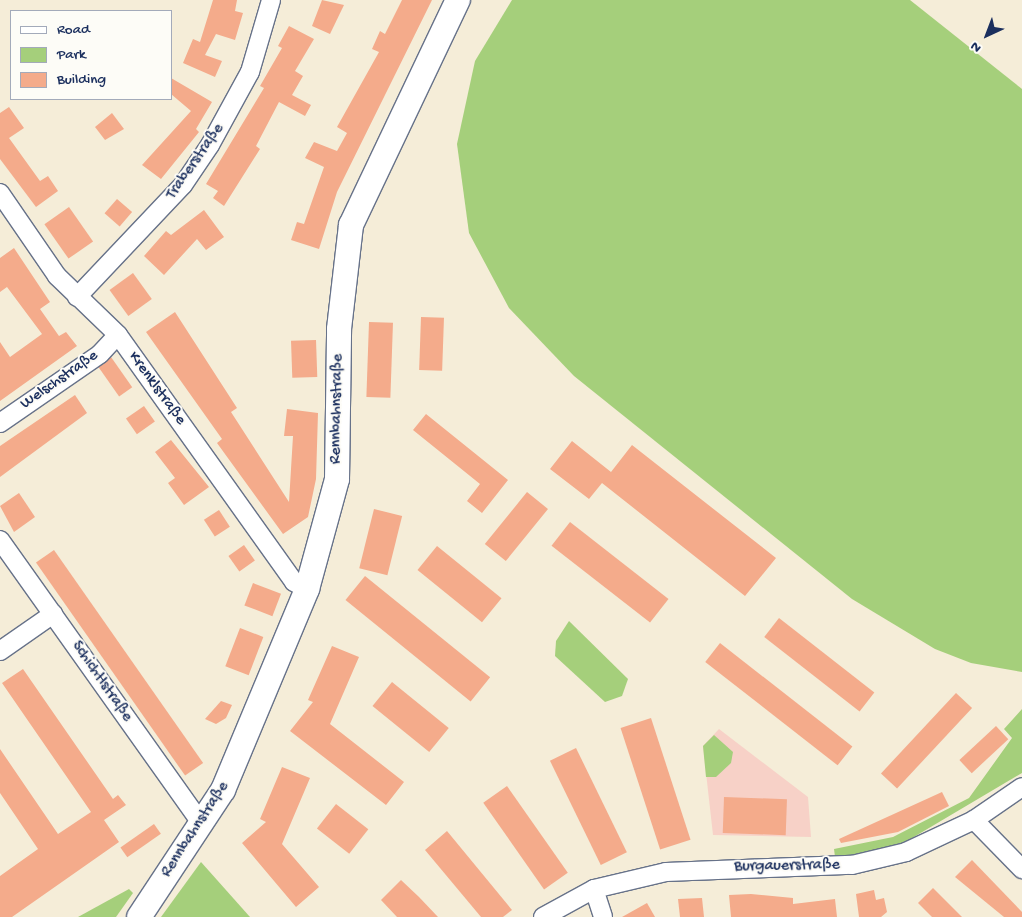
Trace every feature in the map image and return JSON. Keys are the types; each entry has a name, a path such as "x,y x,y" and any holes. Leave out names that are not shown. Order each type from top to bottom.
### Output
{"street":[{"name":"Traberstraße","path":"77,297 183,185 210,146 250,72 271,0"},
{"name":"Rennbahnstraße","path":"139,917 202,824 234,766 307,589 337,479 339,329 351,224 458,0"},
{"name":"Krenklstraße","path":"0,193 57,276 118,335 294,582 307,589"},
{"name":"Welschstraße","path":"0,423 100,354 118,335"},
{"name":"Schichtlstraße","path":"0,540 202,824"},
{"path":"0,651 53,614"},
{"name":"Burgauerstraße","path":"543,917 594,889 681,870 852,865 906,852 974,820 1022,787"},
{"path":"974,820 1022,869"},
{"path":"594,889 603,917"}],"shaded area":[{"path":"719,729 808,797 811,837 713,835 703,746"}],"green space":[{"path":"512,0 910,0 1022,89 1022,672 971,663 935,649 852,599 574,376 509,308 469,233 457,144 475,61"},
{"path":"569,621 628,679 622,696 605,702 555,656 556,641"},
{"path":"1022,709 1022,773 902,844 859,856 835,857 834,849 893,837 969,798 1012,738 1004,729"},
{"path":"714,735 733,752 731,763 716,777 706,777 703,746"},
{"path":"201,862 250,917 161,917"},
{"path":"129,889 133,893 116,917 78,917"}],"building":[{"path":"213,0 237,0 235,11 243,13 235,40 216,34 205,55 222,61 215,77 183,63 193,39 200,42"},
{"path":"322,0 344,5 330,34 312,26"},
{"path":"402,0 432,0 337,192 319,249 291,240 297,222 304,224 324,167 305,158 314,142 337,151 347,133 337,127 379,52 372,49 380,31 385,34"},
{"path":"289,26 314,39 295,71 303,76 292,95 311,105 305,116 279,102 256,146 260,149 224,206 213,198 218,191 206,184 264,88 260,86 282,48 278,46"},
{"path":"172,79 212,102 196,129 199,132 161,179 142,165 191,111 172,95"},
{"path":"9,107 24,128 9,138 40,181 48,176 58,191 36,207 0,159 0,113"},
{"path":"112,113 124,129 105,140 95,127"},
{"path":"117,199 132,212 120,226 105,213"},
{"path":"69,207 93,241 69,259 44,224"},
{"path":"204,210 224,237 206,250 197,239 164,275 144,256 166,231 171,235"},
{"path":"14,248 50,302 40,309 59,336 66,332 77,346 0,401 0,342 10,357 42,334 7,287 0,292 0,258"},
{"path":"133,273 152,299 128,316 110,290"},
{"path":"175,312 237,408 231,412 289,502 293,436 284,436 287,409 318,413 316,479 308,517 283,534 217,443 222,439 146,332"},
{"path":"421,317 444,318 442,371 419,370"},
{"path":"369,322 393,323 390,398 366,397"},
{"path":"316,340 317,377 292,378 291,341"},
{"path":"111,357 132,387 119,396 98,366"},
{"path":"75,395 87,413 0,477 0,446"},
{"path":"144,406 155,422 137,434 126,419"},
{"path":"426,414 508,480 482,513 467,501 480,484 413,430"},
{"path":"171,440 209,487 184,505 168,483 175,478 155,452"},
{"path":"572,441 611,472 632,445 776,558 745,596 602,483 589,499 550,469"},
{"path":"527,492 548,509 506,561 485,544"},
{"path":"19,493 35,517 14,532 0,506"},
{"path":"374,509 402,516 387,575 359,568"},
{"path":"219,510 230,527 215,537 204,520"},
{"path":"570,522 669,599 650,623 552,546"},
{"path":"244,545 255,561 239,571 228,556"},
{"path":"437,546 502,598 482,622 417,570"},
{"path":"54,550 203,763 185,776 36,563"},
{"path":"365,576 490,677 471,701 345,600"},
{"path":"253,583 281,594 272,616 244,605"},
{"path":"779,618 874,692 860,711 764,637"},
{"path":"240,628 263,637 249,675 225,666"},
{"path":"720,643 852,746 838,765 705,662"},
{"path":"332,646 359,657 330,724 404,782 386,805 290,731 313,702 308,700"},
{"path":"23,669 113,799 118,795 126,805 104,820 119,842 12,917 0,917 0,876 38,849 0,793 0,749 58,834 91,812 2,683"},
{"path":"392,682 449,728 429,752 372,706"},
{"path":"956,693 972,708 897,788 881,773"},
{"path":"221,701 232,705 226,718 216,724 205,719"},
{"path":"651,718 691,840 660,850 621,728"},
{"path":"996,726 1008,739 972,773 959,760"},
{"path":"576,748 627,852 601,865 550,761"},
{"path":"282,767 310,778 282,844 319,887 296,907 242,843 266,822 260,819"},
{"path":"507,786 568,873 544,889 483,803"},
{"path":"942,792 949,806 898,832 841,843 839,839"},
{"path":"724,797 787,799 786,835 723,833"},
{"path":"336,804 368,829 349,854 317,828"},
{"path":"154,824 161,834 127,857 120,848"},
{"path":"447,831 512,910 503,917 481,917 425,850"},
{"path":"972,860 1022,912 1022,917 1004,917 955,877"},
{"path":"401,880 438,917 397,917 381,900"},
{"path":"933,888 962,917 932,917 918,903"},
{"path":"874,890 876,900 884,898 887,912 881,917 859,917 856,894"},
{"path":"751,894 793,898 793,904 835,899 837,917 731,917 729,895"},
{"path":"702,898 704,917 680,917 678,899"},
{"path":"647,903 655,917 622,917"}]}
